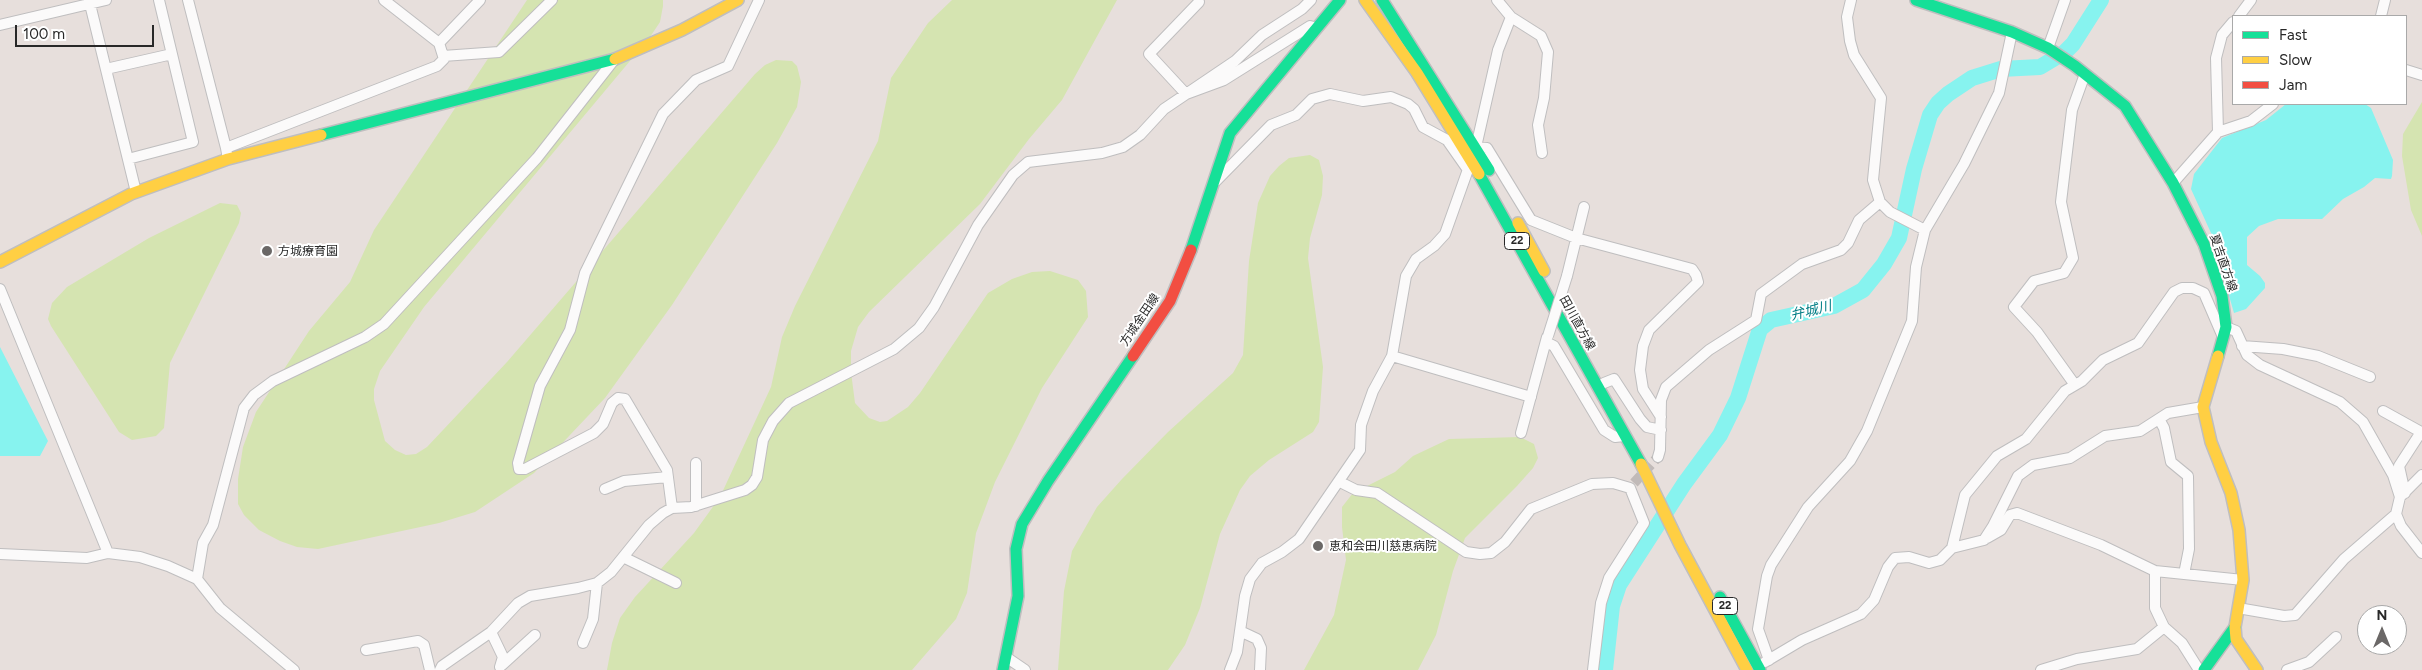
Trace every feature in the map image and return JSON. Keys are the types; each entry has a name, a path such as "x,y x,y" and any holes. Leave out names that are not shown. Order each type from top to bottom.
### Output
{"main road":[{"path":"0,262 136,192 227,154 614,60 682,30 738,0"},
{"name":"方城金田線","path":"1003,670 1018,596 1016,549 1022,524 1048,481 1170,300 1184,270 1230,133 1340,0"},
{"name":"田川直方線","path":"1365,0 1417,73 1624,436 1658,489"},
{"name":"田川直方線","path":"1382,0 1476,147 1604,383 1747,670"},
{"name":"夏吉直方線","path":"1916,0 2012,32 2048,48 2086,74 2125,106 2173,183 2204,244 2222,296 2224,332 2202,407"},
{"path":"2202,407 2211,442 2231,493 2239,530 2243,580 2234,627 2236,639 2257,670"},
{"name":"田川直方線","path":"1685,544 1758,669"},
{"path":"2204,670 2234,627"}],"street":[{"path":"0,25 90,2 106,0"},
{"path":"128,159 193,142 159,0"},
{"path":"188,0 227,154 437,66 443,56 439,43 384,0"},
{"path":"443,56 499,52 552,0"},
{"path":"672,508 667,470 625,399 618,398 612,403 603,424 594,432 524,469 519,469 518,463 540,386 570,330 585,273 663,114 696,80 728,66 759,0"},
{"path":"440,670 442,666 491,632 518,603 530,596 597,583 611,572 649,525 672,508 696,506 745,490 752,485 757,477 764,440 773,421 789,403 894,349 919,328 934,307 978,225 1013,175 1028,162 1102,153 1123,147 1140,135 1164,109 1235,61 1262,35 1302,9 1310,0"},
{"path":"1497,0 1511,17 1541,36 1548,52 1544,98 1538,125 1542,153"},
{"path":"1851,0 1847,17 1854,55 1881,98 1873,180 1880,202 1890,212 1925,230"},
{"path":"2048,48 2065,0"},
{"path":"2239,15 2251,0"},
{"path":"2381,15 2384,0"},
{"path":"90,2 136,192"},
{"path":"439,43 474,2"},
{"path":"1186,94 1149,54 1199,2"},
{"path":"1230,670 1237,652 1245,596 1250,579 1262,563 1282,552 1299,538 1340,482 1360,450 1361,425 1373,392 1392,356 1406,276 1416,259 1434,246 1445,234 1476,147 1498,50 1511,17"},
{"path":"2218,132 2216,58 2222,35 2232,23"},
{"path":"1186,94 1224,80 1310,26 1317,28"},
{"path":"1769,660 1758,629 1767,576 1771,565 1808,506 1850,461 1866,431 1912,322 1916,267 1925,230 1964,164 1999,92 2012,32"},
{"path":"106,69 172,54"},
{"path":"197,579 203,543 213,526 244,408 254,395 273,381 365,337 384,324 537,158 614,60"},
{"path":"2407,70 2422,75"},
{"path":"2075,385 2037,332 2014,307 2034,281 2064,273 2073,258 2061,202 2072,110 2086,74"},
{"path":"1213,184 1272,125 1296,116 1312,99 1330,94 1363,102 1390,98 1408,104 1414,109 1423,127 1447,140 1470,165"},
{"path":"2173,183 2218,132 2251,121 2272,105"},
{"path":"1476,147 1487,148 1531,220 1576,238 1692,269 1698,282 1649,330 1643,346 1640,370 1643,389 1661,417"},
{"path":"1658,457 1662,400 1666,387 1709,350 1756,320 1761,294 1802,264 1841,250 1848,243 1859,220 1880,202"},
{"path":"1521,433 1567,276 1584,206"},
{"path":"1952,548 1965,495 1997,456 2026,439 2065,392 2103,360 2138,343 2174,292 2182,288 2192,288 2204,293 2224,332 2236,331 2247,355 2260,365 2340,402 2364,422 2403,495"},
{"path":"0,289 108,553"},
{"path":"1547,339 1554,346 1604,430 1615,437 1624,436"},
{"path":"2242,346 2283,349 2318,356 2370,377"},
{"path":"1392,356 1531,397"},
{"path":"1604,383 1614,379 1647,427 1660,430"},
{"path":"1984,540 2018,476 2033,465 2070,458 2105,436 2140,431 2168,413 2202,407"},
{"path":"2383,411 2421,432 2399,466 2403,495"},
{"path":"2159,419 2164,428 2171,462 2188,476 2189,549 2184,574"},
{"path":"696,463 696,506"},
{"path":"2238,608 2284,616 2295,615 2344,559 2396,514 2403,495 2422,475"},
{"path":"605,489 624,481 668,477"},
{"path":"1340,482 1356,490 1377,493 1466,552 1480,554 1491,553 1505,542 1531,509 1592,484 1613,483 1632,486 1644,523 1609,578 1601,603 1592,670"},
{"path":"1758,669 1802,640 1861,614 1874,600 1888,567 1895,558 1909,557 1929,563 1940,560 1952,548 1984,540 2001,530 2010,515 2017,513 2102,545 2155,571 2243,580"},
{"path":"2396,514 2401,526 2422,553"},
{"path":"0,554 87,558 108,553 155,561 197,579 220,608 294,670"},
{"path":"623,557 676,583"},
{"path":"2155,571 2155,608 2164,627 2182,643 2199,670"},
{"path":"583,643 594,619 597,583"},
{"path":"2041,670 2077,659 2137,649 2164,627"},
{"path":"1240,631 1257,639 1262,648 1260,670"},
{"path":"491,632 503,657 500,667"},
{"path":"500,667 535,634"},
{"path":"2288,670 2309,662 2336,637"},
{"path":"366,650 418,641 424,645 430,670"},
{"path":"1006,657 1026,670"}],"green space":[{"path":"527,0 663,0 663,6 660,22 650,37 424,307 380,371 374,389 374,400 385,441 395,450 406,455 416,454 427,447 507,362 755,74 765,65 776,60 792,61 797,66 801,82 797,107 777,143 672,305 605,398 534,473 475,512 439,523 318,549 297,547 280,541 259,530 244,515 238,504 238,479 243,447 256,412 309,331 350,282 374,230"},
{"path":"952,0 1117,0 1062,100 1029,139 980,204 869,312 858,327 851,351 851,372 855,403 869,418 880,422 887,421 908,407 920,393 988,293 1012,279 1032,272 1050,271 1078,280 1086,291 1088,317 1042,388 995,482 976,533 967,593 956,619 912,670 607,670 612,643 620,618 635,597 694,533 720,497 771,387 782,337 795,306 878,141 891,78 928,23"},
{"path":"2422,102 2422,236 2411,210 2402,156 2403,134"},
{"path":"1310,155 1319,160 1323,176 1322,195 1310,238 1308,258 1323,367 1319,422 1313,432 1269,460 1250,476 1240,490 1220,534 1200,608 1185,645 1168,670 1058,670 1064,591 1072,551 1097,507 1122,479 1168,432 1233,373 1243,355 1249,261 1258,203 1270,176 1279,166 1289,158"},
{"path":"220,203 237,205 241,213 239,223 170,363 164,428 156,436 132,440 119,432 51,326 48,319 52,303 67,287 149,238"},
{"path":"1520,437 1534,444 1538,458 1533,468 1517,486 1465,538 1453,571 1436,635 1418,670 1304,670 1334,615 1346,560 1342,527 1342,507 1353,493 1395,472 1413,456 1449,439"}],"water":[{"path":"2285,105 2366,105 2371,108 2393,160 2392,176 2391,179 2375,178 2343,199 2322,219 2278,219 2259,226 2247,237 2247,265 2260,276 2265,283 2265,288 2246,309 2234,313 2211,233 2191,189 2194,174 2222,138 2266,120"},
{"path":"0,347 48,441 40,456 0,456"}],"waterway":[{"name":"弁城川","path":"1605,670 1612,606 1619,585 1684,484 1720,435 1738,398 1760,329 1771,320 1834,306 1863,290 1884,264 1899,238 1914,169 1930,115 1938,103 1972,78 2001,69 2040,67 2065,52 2073,44 2101,0"}],"tunnel":[{"path":"1634,483 1658,457"}],"traffic: fast":[{"path":"1191,250 1230,133 1340,0"},
{"path":"1382,0 1489,170"},
{"path":"1916,0 2012,32 2048,48 2075,66 2125,106 2173,183 2204,244 2222,296 2226,327 2218,356"},
{"path":"321,135 615,59"},
{"path":"1479,174 1641,464"},
{"path":"1003,670 1018,596 1016,549 1022,524 1048,481 1133,356"},
{"path":"1720,597 1760,670"},
{"path":"2204,670 2235,627"}],"traffic: slow":[{"path":"615,59 682,30 738,0"},
{"path":"1365,0 1417,73 1479,174"},
{"path":"0,262 131,194 228,159 321,135"},
{"path":"1518,223 1544,271"},
{"path":"2218,356 2203,407 2211,442 2231,493 2239,530 2243,580 2235,627 2236,639 2257,670"},
{"path":"1641,464 1680,545 1747,670"}],"traffic: jam":[{"path":"1133,356 1170,301 1191,250"}],"place":[{"name":"方城療育園","path":"267,251"},
{"name":"恵和会田川慈恵病院","path":"1318,546"}]}
